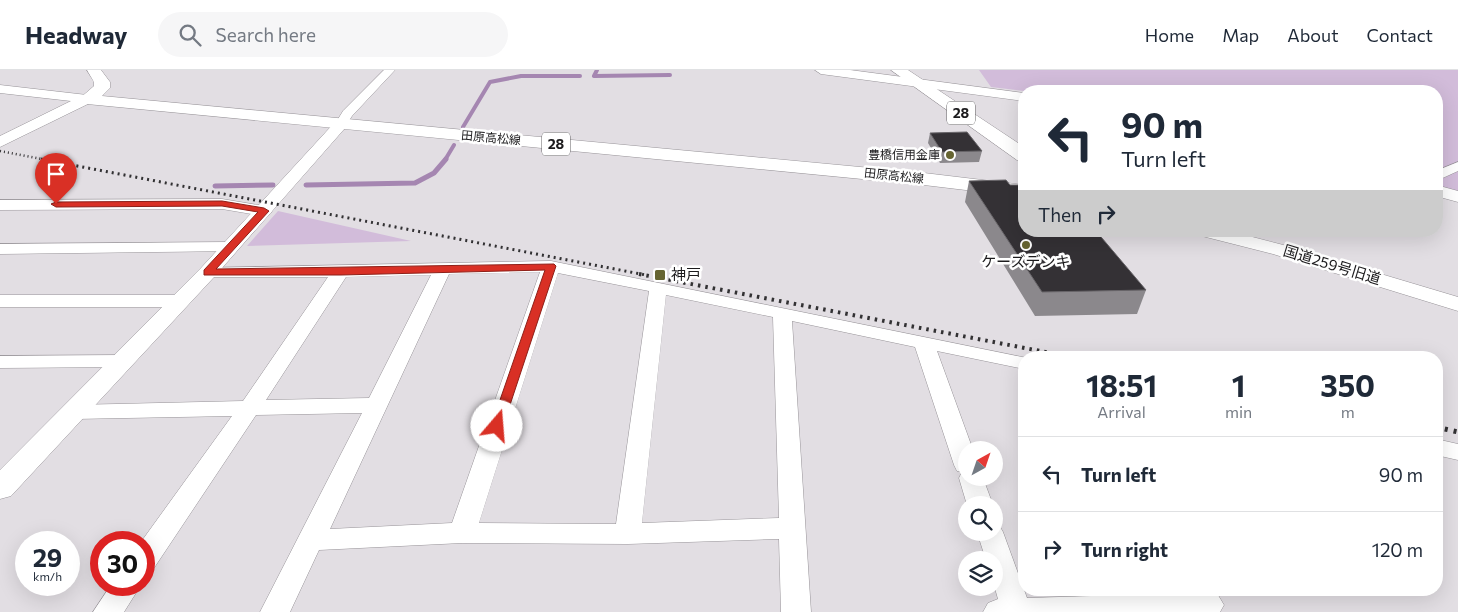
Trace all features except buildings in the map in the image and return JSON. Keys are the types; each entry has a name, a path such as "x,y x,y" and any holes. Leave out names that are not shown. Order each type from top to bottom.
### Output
{"main road":[{"path":"87,99 102,88 102,82 94,70"},
{"name":"28","path":"898,70 1018,152"},
{"name":"田原高松線","path":"87,99 924,178 1018,191"}],"street":[{"path":"0,488 8,471 74,412 208,272 348,114 390,70"},
{"path":"822,70 1018,96"},
{"path":"0,89 87,99"},
{"path":"0,142 87,99"},
{"path":"1443,174 1458,166"},
{"path":"1443,192 1458,197"},
{"path":"0,205 222,204 264,211"},
{"name":"国道259号旧道","path":"1229,237 1280,250 1458,304"},
{"path":"0,249 230,246"},
{"path":"208,272 341,272 551,266 1018,362"},
{"path":"462,533 551,266"},
{"path":"275,612 378,405 443,268"},
{"path":"155,544 341,272"},
{"path":"628,534 658,289"},
{"path":"0,301 179,301"},
{"path":"782,314 796,612"},
{"path":"924,343 958,442"},
{"path":"0,362 123,361"},
{"path":"74,412 378,405"},
{"path":"1443,449 1458,452"},
{"path":"312,540 462,533 628,534 792,528"},
{"path":"993,541 1017,612"},
{"path":"108,612 119,596"},
{"path":"998,612 1102,611 1209,605 1204,596"}],"shaded area":[{"path":"979,70 1458,70 1458,195 1443,190 1443,85 1018,85 1018,90 991,87"},
{"path":"278,211 411,241 247,246"}],"waterway":[{"path":"597,70 594,76 670,75"},
{"path":"463,127 490,82 521,76 580,76"},
{"path":"445,160 454,145"},
{"path":"306,185 415,183 434,173 446,159"},
{"path":"215,186 273,185"}],"railway":[{"path":"0,151 47,160"},
{"path":"41,159 646,275"},
{"path":"639,274 1040,351"},
{"path":"1443,429 1458,432"}],"place":[{"name":"豊橋信用金庫","path":"950,155"},
{"name":"ケーズデンキ","path":"1026,245"},
{"name":"神戸","path":"660,275"}],"route":[{"path":"56,204 222,204 264,211 208,272 341,272 551,266 497,426"}]}
